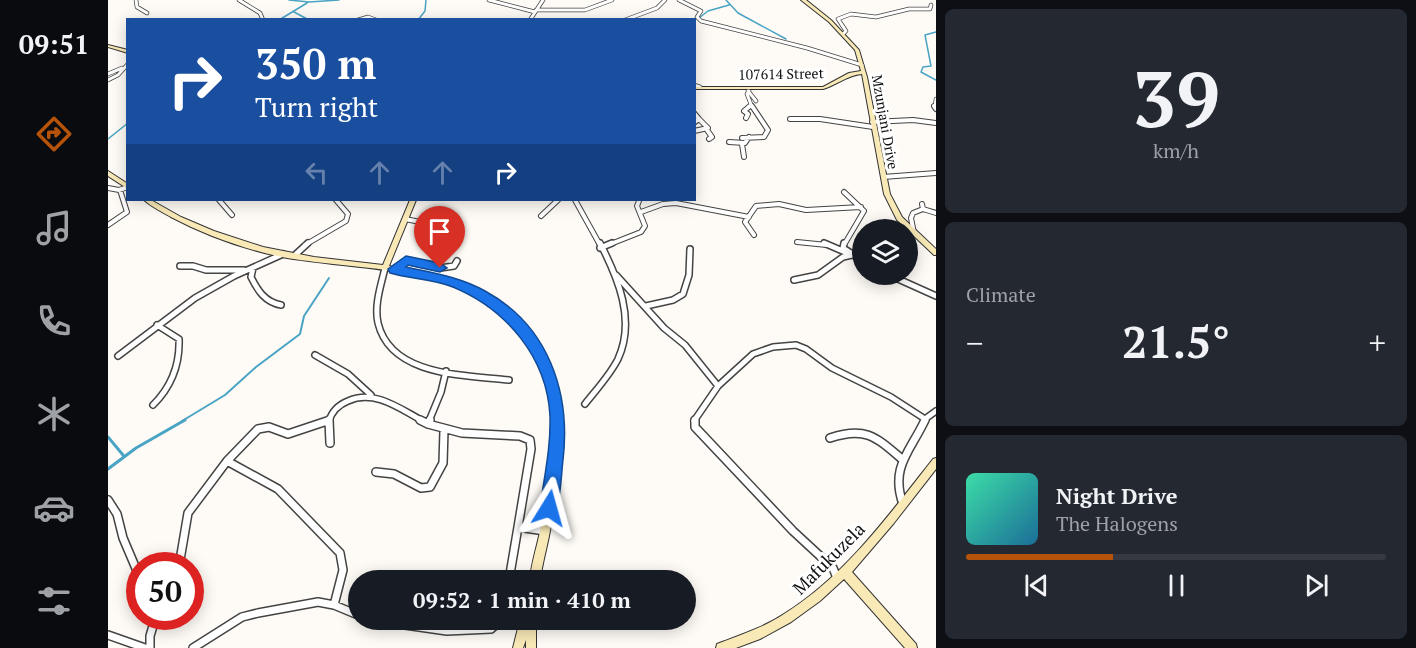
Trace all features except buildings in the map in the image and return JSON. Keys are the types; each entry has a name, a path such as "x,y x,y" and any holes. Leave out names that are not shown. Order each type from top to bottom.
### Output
{"main road":[{"name":"Mzunjani Drive","path":"803,0 853,44 863,69 883,177 892,206 902,219"},
{"path":"108,46 126,51"},
{"name":"107614 Street","path":"696,87 823,88 834,85 847,74 863,69"},
{"path":"108,173 126,186"},
{"path":"149,201 188,224 221,237 282,254 394,269 453,282 482,295 517,322 540,354 553,385 558,415 558,439 537,570"},
{"path":"385,268 413,201"},
{"name":"Mzunjani Drive","path":"918,237 935,251"},
{"name":"Mafukuzela","path":"721,648 767,631 786,621 820,596 841,576 936,462"},
{"path":"841,576 912,648"},
{"path":"518,648 522,630"},
{"path":"531,630 531,648"}],"street":[{"path":"136,0 137,7 147,13"},
{"path":"239,0 260,13 262,18"},
{"path":"489,0 535,11 587,9 602,6 612,0"},
{"path":"531,18 543,0"},
{"path":"632,18 649,13 662,5 665,0"},
{"path":"680,0 701,11 697,17 699,20 807,48 863,69"},
{"path":"843,34 846,31 838,19 842,16 855,14 876,17 906,9 930,9 931,5"},
{"path":"108,74 125,66"},
{"path":"108,80 118,75 125,66"},
{"path":"747,89 756,101"},
{"path":"742,138 764,137 768,130 751,105 747,89"},
{"path":"936,99 934,105 936,109"},
{"path":"746,118 748,114 744,111 751,105"},
{"path":"927,122 936,118"},
{"path":"790,119 820,119 873,125 936,123"},
{"path":"697,121 708,128 712,137 709,139"},
{"path":"696,131 707,130"},
{"path":"742,144 749,137"},
{"path":"729,142 742,144"},
{"path":"742,144 744,157"},
{"path":"883,177 903,178 923,173 936,173"},
{"path":"108,188 120,190 126,188"},
{"path":"108,225 127,212 120,190"},
{"path":"844,192 864,211 862,219"},
{"path":"220,201 232,215"},
{"path":"295,255 311,241 346,221 348,214 337,201"},
{"path":"541,216 557,201"},
{"path":"576,201 616,275 625,303 625,336 618,358 585,404"},
{"path":"600,248 641,232 645,226 637,206 639,201"},
{"path":"641,212 652,206 669,203 702,205 749,217"},
{"path":"754,236 745,222 756,206 772,204 806,210 861,207"},
{"path":"911,219 913,213 923,207 936,213"},
{"path":"405,219 461,230"},
{"path":"852,234 843,248 852,255"},
{"path":"797,242 823,243 852,255"},
{"path":"646,306 673,300 683,294 690,268 690,249"},
{"path":"118,356 195,298 282,254"},
{"path":"794,280 815,276 830,268 839,258 852,255"},
{"path":"394,269 406,261 445,268 454,266 457,261"},
{"path":"180,266 193,266 206,270 250,269"},
{"path":"385,268 378,315 385,341 393,351 410,362 446,371 509,380"},
{"path":"250,269 251,277 262,297 271,303 280,305"},
{"path":"616,275 664,328 686,345 718,386"},
{"path":"911,285 936,296"},
{"path":"153,405 163,395 179,363 179,339 157,325"},
{"path":"841,576 793,531 695,427 694,421 718,386 753,354 773,347 796,345 806,349 832,368 891,397 925,419"},
{"path":"315,355 348,374 370,395 428,424 444,430 480,435 520,436 530,440 531,449 511,570"},
{"path":"428,424 441,392 446,371"},
{"path":"330,443 327,421 332,412 347,400 370,395"},
{"path":"903,504 896,482 903,460 925,419 936,411"},
{"path":"181,552 188,513 227,461 258,429 269,427 288,434 327,421"},
{"path":"376,472 394,474 416,487 430,487 443,463 444,430"},
{"path":"830,438 849,430 862,431 880,441 903,460"},
{"path":"227,461 279,489 340,553 343,570 334,605"},
{"path":"108,500 117,514 129,552"},
{"path":"518,526 545,531"},
{"path":"197,647 242,617 318,602 348,611"},
{"path":"150,648 152,630"},
{"path":"440,630 469,630"},
{"path":"108,635 145,648"}],"waterway":[{"path":"289,0 309,2 339,0"},
{"path":"420,18 425,11 426,0"},
{"path":"726,0 738,13 786,39"},
{"path":"282,18 307,3"},
{"path":"699,18 708,11 729,5"},
{"path":"294,12 305,18"},
{"path":"936,32 925,35 931,66 923,67 921,72 936,80"},
{"path":"108,139 126,125"},
{"path":"182,421 225,395 256,367 300,334 304,316 329,278"},
{"path":"108,469 136,448 185,420"},
{"path":"108,437 123,455"}],"route":[{"path":"440,268 406,261 401,262 394,269 453,282 493,302 517,322 537,348 549,371 558,415 558,439 549,508"}]}
